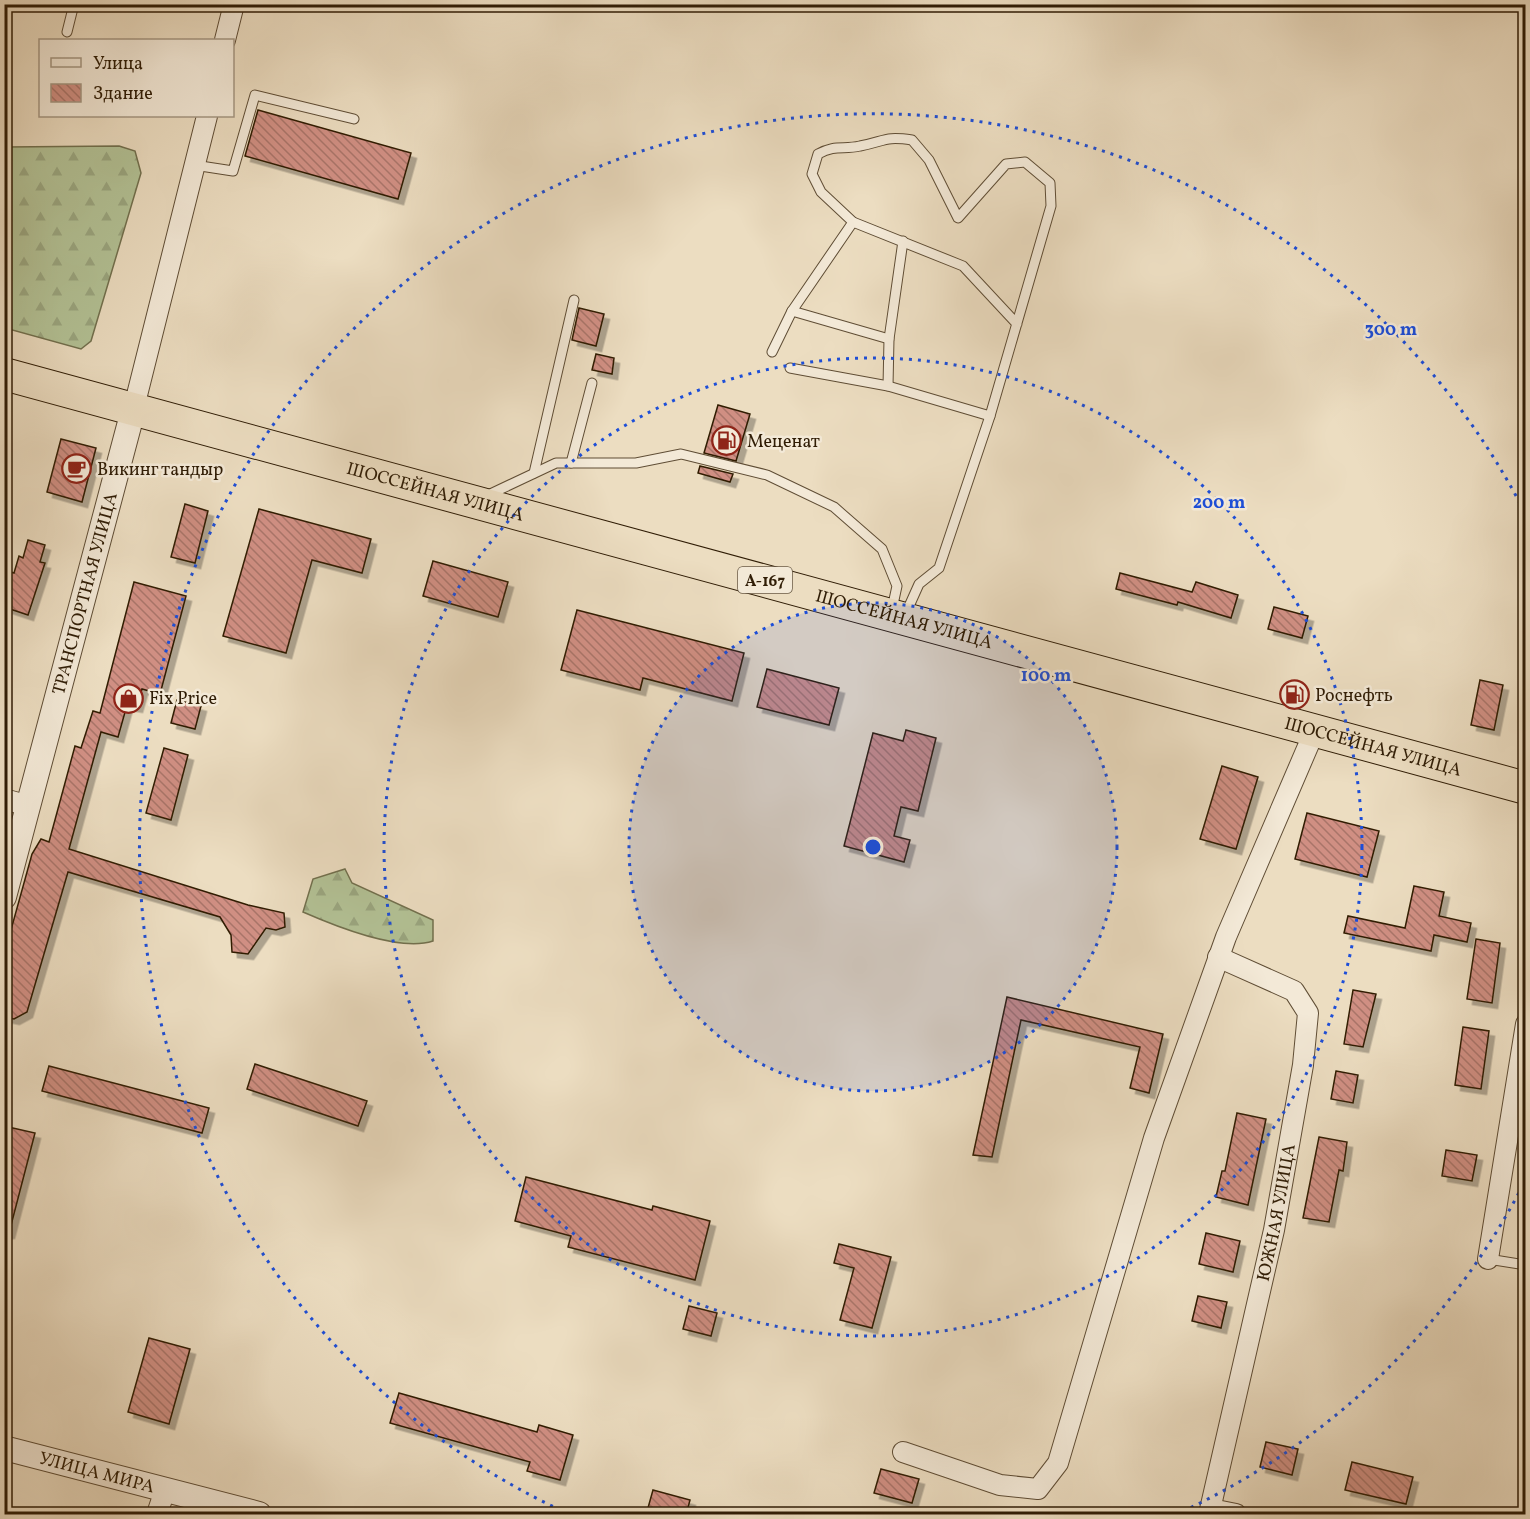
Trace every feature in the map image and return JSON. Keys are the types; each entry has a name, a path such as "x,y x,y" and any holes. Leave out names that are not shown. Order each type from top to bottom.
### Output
{"highway":[{"name":"ШОССЕЙНАЯ УЛИЦА","path":"4,374 134,407 1526,788"}],"street":[{"path":"225,39 231,5"},
{"name":"ТРАНСПОРТНАЯ УЛИЦА","path":"4,897 134,407 207,117"},
{"path":"903,1452 1000,1485 1038,1489 1058,1463 1154,1138 1218,957 1315,730"},
{"path":"4,799 29,806"},
{"name":"ЮЖНАЯ УЛИЦА","path":"1210,1512 1274,1230 1303,1065 1308,1012 1294,991 1218,957"},
{"path":"1488,1259 1526,1024"},
{"name":"УЛИЦА МИРА","path":"4,1448 259,1515"},
{"path":"158,1515 165,1490"},
{"path":"1210,1512 1236,1515"}],"lane":[{"path":"67,32 74,4"},
{"path":"194,165 233,171 255,95 354,119"},
{"path":"897,616 919,584 939,568 990,416 1017,324 1051,206 1050,183 1025,162 1006,164 958,218 929,160 912,140 889,136 859,147 832,146 818,154 812,174 821,192 853,222 963,266 1017,324"},
{"path":"772,352 792,311 853,222"},
{"path":"888,386 889,339 903,241"},
{"path":"534,473 574,300"},
{"path":"792,311 889,339"},
{"path":"790,368 888,386 990,416"},
{"path":"571,463 592,383"},
{"path":"476,501 556,463 636,463 681,454 777,480 834,507 882,549 897,586 897,616"},
{"path":"1488,1259 1526,1264"}],"green space":[{"path":"119,146 135,151 141,173 91,341 81,349 5,328 5,147"},
{"path":"345,869 352,883 433,920 433,941 403,943 368,936 303,912 313,879"}],"building":[{"path":"258,110 411,153 398,199 245,156"},
{"path":"579,308 604,314 596,346 572,340"},
{"path":"596,354 614,358 612,374 592,370"},
{"path":"718,405 750,414 736,461 704,453"},
{"path":"61,439 96,448 82,502 47,492"},
{"path":"700,466 733,474 730,482 698,473"},
{"path":"185,504 208,511 195,563 171,557"},
{"path":"259,509 371,539 362,573 312,560 286,653 223,636"},
{"path":"28,540 45,545 40,562 45,563 28,615 4,607 9,590 4,589 4,570 14,573 19,556 23,558"},
{"path":"433,561 508,582 498,617 423,596"},
{"path":"1120,573 1192,592 1196,582 1238,595 1231,618 1178,602 1177,605 1116,589"},
{"path":"134,582 186,596 160,694 142,689 137,707 127,705 118,737 101,732 69,849 248,905 284,913 285,927 276,930 266,928 248,954 232,952 231,935 220,917 68,872 27,1012 14,1019 4,1017 4,955 32,854 41,839 49,842 75,746 81,748 93,711 100,713"},
{"path":"1274,607 1308,616 1302,638 1268,629"},
{"path":"577,610 744,653 732,701 643,678 640,690 561,670"},
{"path":"767,669 839,688 829,725 757,707"},
{"path":"1480,680 1503,685 1494,730 1471,725"},
{"path":"177,700 201,706 195,729 171,723"},
{"path":"906,730 936,738 918,811 901,807 894,836 910,840 904,862 844,846 873,733 903,741"},
{"path":"164,748 188,755 171,820 146,813"},
{"path":"1222,766 1258,777 1236,849 1200,839"},
{"path":"1307,813 1379,831 1367,877 1295,859"},
{"path":"1414,886 1444,892 1439,916 1471,923 1467,942 1434,935 1431,951 1344,933 1348,916 1405,928"},
{"path":"1476,939 1500,943 1492,1003 1467,999"},
{"path":"1353,990 1376,994 1363,1047 1344,1044"},
{"path":"1007,997 1163,1034 1149,1093 1130,1088 1140,1047 1021,1020 992,1157 973,1155"},
{"path":"1463,1027 1489,1031 1481,1089 1455,1085"},
{"path":"255,1064 367,1101 358,1126 247,1089"},
{"path":"49,1066 209,1108 202,1133 42,1091"},
{"path":"1336,1071 1358,1075 1353,1103 1331,1099"},
{"path":"1237,1113 1266,1119 1248,1205 1216,1197 1222,1171 1225,1171"},
{"path":"4,1126 35,1133 9,1233 4,1233"},
{"path":"1319,1137 1347,1142 1343,1171 1339,1170 1329,1222 1303,1218"},
{"path":"1446,1150 1477,1155 1472,1181 1442,1176"},
{"path":"526,1177 652,1210 653,1206 710,1221 695,1280 568,1247 571,1236 515,1221"},
{"path":"1206,1233 1240,1241 1233,1272 1199,1264"},
{"path":"839,1244 891,1257 872,1328 840,1320 854,1268 834,1263"},
{"path":"1198,1296 1227,1302 1221,1328 1192,1321"},
{"path":"689,1306 717,1313 711,1336 683,1329"},
{"path":"149,1338 190,1349 169,1424 128,1412"},
{"path":"399,1393 537,1432 539,1425 573,1435 560,1480 527,1471 530,1462 390,1423"},
{"path":"1266,1442 1298,1449 1292,1475 1260,1467"},
{"path":"1352,1462 1413,1477 1406,1504 1345,1490"},
{"path":"881,1469 919,1479 912,1503 874,1493"},
{"path":"653,1490 690,1500 686,1515 646,1515"}],"place":[{"name":"Меценат","path":"726,441"},
{"name":"Викинг тандыр","path":"76,469"},
{"name":"Роснефть","path":"1294,695"},
{"name":"Fix Price","path":"128,698"}]}
